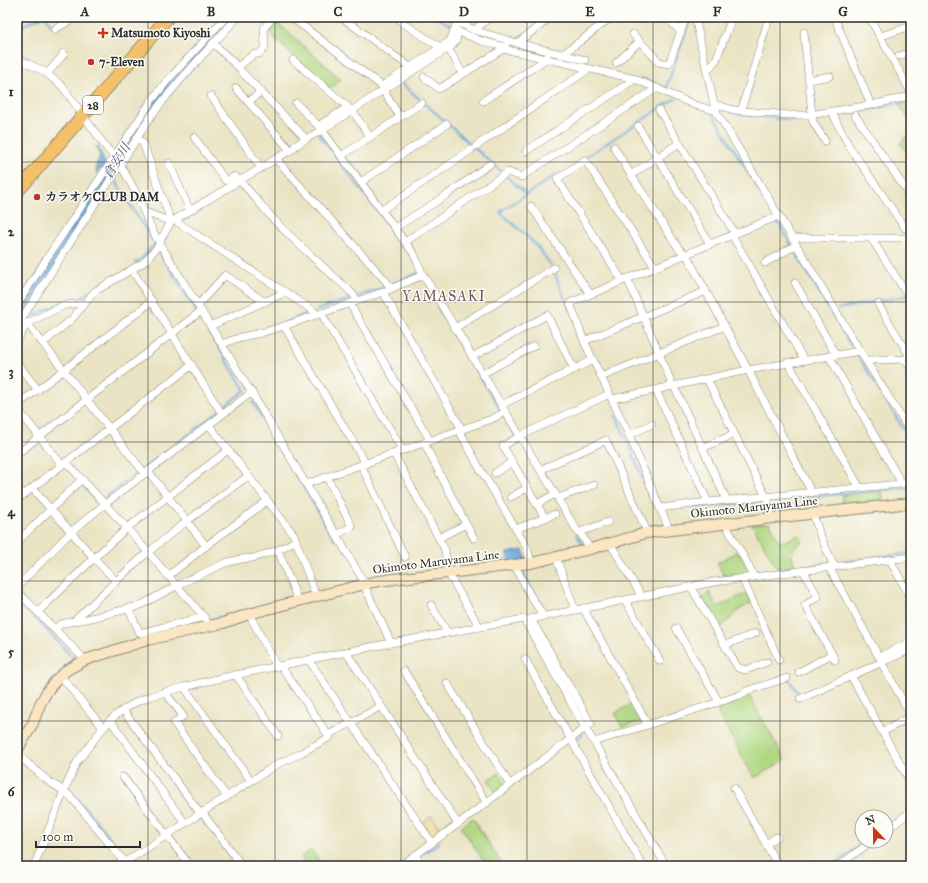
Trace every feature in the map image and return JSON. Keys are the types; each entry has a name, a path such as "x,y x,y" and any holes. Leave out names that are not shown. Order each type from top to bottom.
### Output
{"main road":[{"name":"28","path":"17,192 168,17"},
{"name":"Okimoto Maruyama Line","path":"17,753 48,690 67,670 84,660 206,621 223,623 297,598 364,582 401,578 448,570 515,566 530,560 556,557 588,546 610,543 646,530 668,527 725,524 772,515 813,514 911,503"}],"street":[{"path":"54,29 77,17"},
{"path":"17,326 117,160 121,145 163,86 226,17"},
{"path":"17,305 43,264 117,160 137,138 151,116 169,93 238,17"},
{"path":"213,44 238,68 254,54 259,54 266,46 264,28 273,17"},
{"path":"291,17 382,86 450,40 456,28"},
{"path":"341,17 410,67"},
{"path":"446,17 456,28 482,41 506,45 589,69 635,79 696,105 812,118 911,96"},
{"path":"474,30 492,17"},
{"path":"424,77 439,89 506,45 517,43 551,17"},
{"path":"562,55 609,20 607,17"},
{"path":"666,17 681,32"},
{"path":"633,34 659,62 669,64 686,17"},
{"path":"695,17 715,108 777,217 792,238 793,247 857,351 866,360 911,433"},
{"path":"741,111 768,17"},
{"path":"869,17 911,92"},
{"path":"835,19 871,105"},
{"path":"400,22 440,47"},
{"path":"707,71 716,60 730,23"},
{"path":"884,35 911,26"},
{"path":"456,28 474,30 506,45"},
{"path":"43,343 72,319 94,292 144,262 160,244 170,221 240,180 260,166 276,159 289,148 352,110 453,45 456,41 456,28"},
{"path":"804,32 812,118 825,141"},
{"path":"616,63 640,41"},
{"path":"517,43 547,56 562,55 585,60"},
{"path":"448,48 463,74"},
{"path":"47,74 64,54 63,52"},
{"path":"899,56 911,52"},
{"path":"483,101 547,56"},
{"path":"17,58 47,74 62,86 108,150 117,160 134,189 152,230 160,244 199,310 252,392 337,534 364,582 391,642"},
{"path":"293,60 348,106 319,130"},
{"path":"382,210 589,69"},
{"path":"241,71 259,92 305,138"},
{"path":"809,80 830,76"},
{"path":"526,151 635,79"},
{"path":"236,88 289,148"},
{"path":"406,242 508,172 521,177 657,88"},
{"path":"383,90 400,117"},
{"path":"249,102 259,92"},
{"path":"211,96 260,166"},
{"path":"296,103 342,156 414,254 421,276 455,328 501,405 503,413 588,546"},
{"path":"342,156 422,103"},
{"path":"352,110 370,137"},
{"path":"659,110 734,234 804,360"},
{"path":"833,114 849,146 905,228 911,224"},
{"path":"855,115 911,195"},
{"path":"361,182 447,124"},
{"path":"638,126 710,244"},
{"path":"194,137 226,182 235,176 240,180 261,206 280,226 358,301"},
{"path":"137,138 143,143 170,221"},
{"path":"631,175 679,143"},
{"path":"614,147 679,249 686,254 812,493"},
{"path":"276,159 386,281 391,289"},
{"path":"655,267 586,160 557,178 625,279 727,501"},
{"path":"169,163 189,209"},
{"path":"395,228 448,194 490,164"},
{"path":"531,206 590,294"},
{"path":"145,212 170,221 319,314 400,446"},
{"path":"668,527 629,436 584,341 570,303 777,217"},
{"path":"792,238 911,238"},
{"path":"871,238 906,291 911,287"},
{"path":"765,263 793,247"},
{"path":"455,328 554,268"},
{"path":"132,270 220,412"},
{"path":"17,454 172,333 199,310 225,275 265,302"},
{"path":"222,344 241,337 284,326 350,304 421,276"},
{"path":"795,283 902,484"},
{"path":"584,341 706,291"},
{"path":"210,326 286,292"},
{"path":"383,292 460,428 481,471 527,548 530,560"},
{"path":"152,301 17,407 39,436 80,481 103,501 206,621"},
{"path":"17,341 27,323 65,305 85,303"},
{"path":"350,304 426,440 474,538"},
{"path":"878,304 908,362"},
{"path":"472,357 547,315 574,369"},
{"path":"27,323 86,399 206,546"},
{"path":"284,326 364,463 405,557"},
{"path":"601,377 725,326"},
{"path":"482,374 534,346"},
{"path":"545,518 503,446 518,437 610,397 656,390 788,362 857,351"},
{"path":"501,405 593,360"},
{"path":"866,360 908,362"},
{"path":"788,362 860,488"},
{"path":"17,363 38,390"},
{"path":"17,500 192,365"},
{"path":"707,379 767,499 772,515"},
{"path":"656,390 708,502"},
{"path":"17,587 103,501 209,425 220,412 252,392"},
{"path":"306,484 394,454 426,440 438,438 460,428 492,419 503,413"},
{"path":"629,436 652,424"},
{"path":"209,425 294,535 315,594"},
{"path":"703,448 734,434"},
{"path":"540,470 606,440 646,530"},
{"path":"38,612 127,528 228,450"},
{"path":"394,454 445,550 448,570 478,626"},
{"path":"495,473 512,462"},
{"path":"74,621 148,552 248,476"},
{"path":"327,477 352,527 337,534"},
{"path":"17,542 49,508 80,481"},
{"path":"661,509 708,502 767,499 911,483"},
{"path":"17,485 23,495"},
{"path":"537,504 555,496 594,485"},
{"path":"32,488 116,581"},
{"path":"512,497 527,488"},
{"path":"168,576 267,500"},
{"path":"516,529 555,514"},
{"path":"813,514 832,565 879,657 910,642 911,643"},
{"path":"580,532 608,522"},
{"path":"439,538 466,524"},
{"path":"725,524 752,574"},
{"path":"55,629 61,624 139,606 176,586 225,563 253,558 278,550 296,542"},
{"path":"610,543 640,595"},
{"path":"278,550 297,598"},
{"path":"556,557 574,608"},
{"path":"34,866 77,762 102,727 123,710 138,701 165,692 221,678 446,631 527,619 541,614 574,608 583,608 625,600 640,595 742,578 752,574 803,570 832,565 911,557"},
{"path":"890,560 911,599"},
{"path":"515,566 541,614"},
{"path":"799,672 833,657 805,605 818,597 803,570"},
{"path":"742,578 779,660"},
{"path":"692,587 738,668 746,670 767,662"},
{"path":"17,591 84,660"},
{"path":"625,600 660,662"},
{"path":"431,605 446,631"},
{"path":"128,608 140,633 206,621"},
{"path":"583,608 647,723"},
{"path":"116,866 126,862 276,765 330,737 279,666 249,614"},
{"path":"400,866 571,742 591,724 527,619"},
{"path":"676,628 718,700"},
{"path":"725,645 756,634"},
{"path":"800,699 911,649"},
{"path":"346,652 458,824"},
{"path":"525,659 643,866"},
{"path":"310,660 432,844"},
{"path":"881,662 911,715 883,732"},
{"path":"404,671 486,803"},
{"path":"236,675 278,736"},
{"path":"61,676 102,727"},
{"path":"851,676 911,782"},
{"path":"594,742 647,723 718,700 743,694 746,691 787,678"},
{"path":"447,683 510,785"},
{"path":"184,687 251,781"},
{"path":"165,692 183,716 174,723 227,797"},
{"path":"328,735 381,706"},
{"path":"123,710 242,866"},
{"path":"110,720 185,823"},
{"path":"586,728 666,866"},
{"path":"17,753 48,781 71,797 126,862"},
{"path":"122,777 190,866"},
{"path":"734,788 778,866"},
{"path":"894,825 911,811"},
{"path":"766,844 777,837"},
{"path":"838,866 861,849"},
{"path":"415,855 422,866"}],"green space":[{"path":"275,21 341,79 331,89 273,38 273,35 267,30"},
{"path":"911,102 911,122 899,105"},
{"path":"911,134 911,158 900,143 905,140 904,138"},
{"path":"882,491 883,501 843,505 842,495"},
{"path":"770,523 780,543 799,535 802,541 793,549 792,557 795,566 777,568 752,524"},
{"path":"738,551 750,572 724,576 717,563"},
{"path":"709,592 717,607 747,593 752,603 740,609 720,628 701,599"},
{"path":"748,694 785,760 754,778 717,711"},
{"path":"633,703 643,721 622,727 615,713"},
{"path":"499,773 505,783 505,786 496,793 488,780"},
{"path":"473,818 503,866 487,866 461,827"},
{"path":"311,850 323,866 308,866 301,857"}],"sand":[{"path":"431,816 442,832 432,839 422,824"}],"water":[{"path":"98,145 105,164 97,173 96,165 100,157 96,147"},
{"path":"523,550 527,561 508,564 507,553"}],"waterway":[{"path":"17,28 41,17"},
{"path":"46,17 51,25 54,27 56,26"},
{"name":"倉安川","path":"17,317 147,113 199,52 232,17"},
{"path":"436,17 454,27"},
{"path":"666,88 691,17"},
{"path":"507,45 544,55"},
{"path":"641,78 676,93"},
{"path":"399,81 446,122"},
{"path":"584,158 676,98"},
{"path":"731,113 790,120 810,120 883,107 911,100"},
{"path":"713,114 854,350"},
{"path":"449,125 526,195"},
{"path":"318,133 398,238"},
{"path":"551,265 528,237 501,213 501,211 556,175"},
{"path":"116,181 155,244"},
{"path":"905,193 911,201"},
{"path":"135,263 139,261 156,243"},
{"path":"159,251 246,392"},
{"path":"392,284 419,273"},
{"path":"555,274 570,312"},
{"path":"359,296 383,288"},
{"path":"35,315 63,302 77,300 91,291"},
{"path":"838,309 911,295"},
{"path":"317,310 350,299"},
{"path":"285,322 309,313"},
{"path":"447,321 501,411"},
{"path":"857,354 911,441"},
{"path":"885,363 905,363"},
{"path":"143,469 245,390"},
{"path":"253,402 335,540"},
{"path":"503,415 514,433"},
{"path":"616,415 645,483"},
{"path":"103,499 139,471"},
{"path":"81,484 99,503 100,502"},
{"path":"692,508 911,487"},
{"path":"576,534 584,546"},
{"path":"835,563 911,553"},
{"path":"744,575 830,563"},
{"path":"522,571 543,608"},
{"path":"17,601 75,660"},
{"path":"527,616 537,614"},
{"path":"208,620 231,615"},
{"path":"152,634 204,621"},
{"path":"100,650 109,647"},
{"path":"789,679 800,696"},
{"path":"23,730 30,718"},
{"path":"604,735 620,730"},
{"path":"577,738 583,734"},
{"path":"68,787 133,866"},
{"path":"424,853 440,842"},
{"path":"832,866 855,849"},
{"path":"406,866 412,862"}],"place":[{"name":"Matsumoto Kiyoshi","path":"103,33"},
{"name":"7-Eleven","path":"91,62"},
{"name":"カラオケCLUB DAM","path":"37,197"}],"district":[{"name":"YAMASAKI","path":"444,296"}]}
